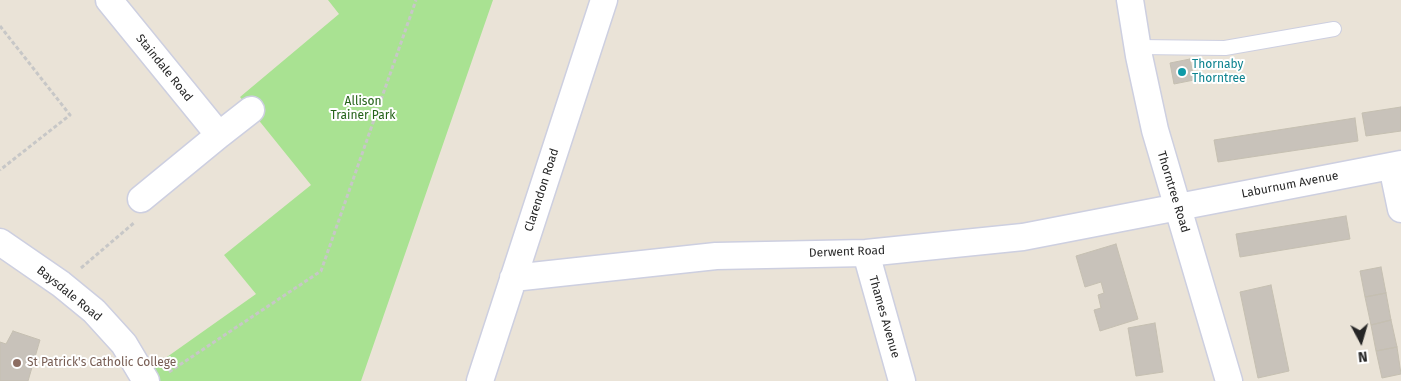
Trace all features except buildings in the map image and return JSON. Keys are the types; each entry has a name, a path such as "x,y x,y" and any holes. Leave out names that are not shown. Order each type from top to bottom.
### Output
{"street":[{"name":"Staindale Road","path":"109,0 219,135"},
{"name":"Clarendon Road","path":"480,381 604,0"},
{"name":"Thorntree Road","path":"1130,0 1155,130 1229,381"},
{"path":"141,199 251,110"},
{"path":"1396,165 1401,209"},
{"name":"Laburnum Avenue","path":"1179,207 1396,165"},
{"name":"Derwent Road","path":"513,278 716,256 866,252 1023,237 1179,207"},
{"name":"Baysdale Road","path":"0,242 61,284 94,311 155,378"},
{"name":"Thames Avenue","path":"866,252 902,381"}],"lane":[{"path":"1138,47 1225,48 1334,29"}],"path":[{"path":"155,378 321,271 416,0"},
{"path":"0,26 70,115 0,170"},
{"path":"61,284 149,211 141,199"}],"green space":[{"name":"Allison Trainer Park","path":"328,0 493,0 361,381 133,381 256,294 224,255 311,185 240,97 339,14"}],"place":[{"name":"Thornaby Thorntree","path":"1182,72"},
{"name":"St Patrick's Catholic College","path":"17,363"}]}
